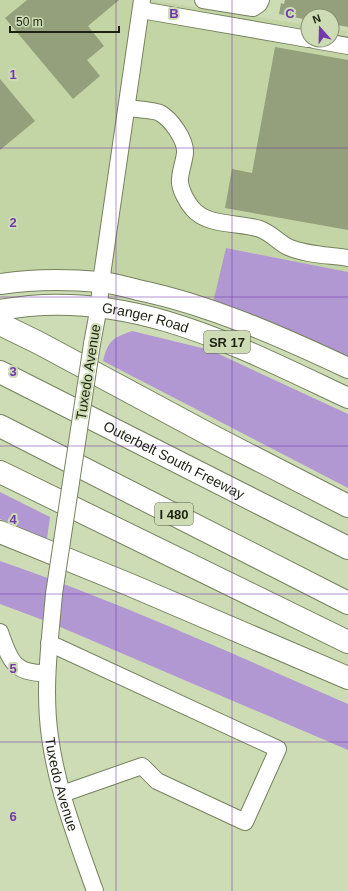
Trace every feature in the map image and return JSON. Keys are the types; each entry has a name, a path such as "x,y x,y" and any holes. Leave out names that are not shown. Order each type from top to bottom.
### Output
{"highway":[{"path":"1,315 39,343 348,506"},
{"name":"Outerbelt South Freeway","path":"0,372 348,548"},
{"name":"I 480","path":"0,426 348,603"},
{"path":"0,472 348,642"},
{"path":"0,532 121,581 348,678"}],"main road":[{"name":"Granger Road","path":"0,284 44,280 101,282 159,294 211,311 305,348 348,368"},
{"name":"Granger Road","path":"1,315 51,305 99,306 155,318 215,337 348,398"}],"street":[{"path":"203,0 253,8 259,4 261,0"},
{"path":"141,5 300,37"},
{"name":"Tuxedo Avenue","path":"95,891 62,794 50,736 47,673 54,594 99,306 101,282 141,5"},
{"path":"127,108 160,113 172,124 181,136 185,151 180,184 184,196 192,209 202,216 219,222 259,228 270,233 287,246 298,251 348,258"},
{"path":"0,632 13,663 24,671 47,673"},
{"path":"49,643 278,749 245,822 157,781 142,766 62,794"}],"shaded area":[{"path":"0,0 148,0 300,24 300,48 340,48 340,30 348,31 348,272 227,248 211,311 159,294 10,282 0,270"},
{"path":"226,248 348,272 348,368 211,311"},
{"path":"132,331 210,350 348,414 348,488 103,361 109,344 116,338"},
{"path":"0,492 50,517 47,539 0,519"},
{"path":"0,561 132,611 348,704 348,750 51,623 0,604"}],"building":[{"path":"27,0 119,0 88,26 104,46 87,60 100,76 73,99 5,18"},
{"path":"285,0 348,0 348,27 340,26 340,8 300,8 300,18 279,14 281,3 284,4"},
{"path":"275,47 348,60 348,230 225,208 232,169 252,173"},
{"path":"0,79 35,121 0,150"}]}
